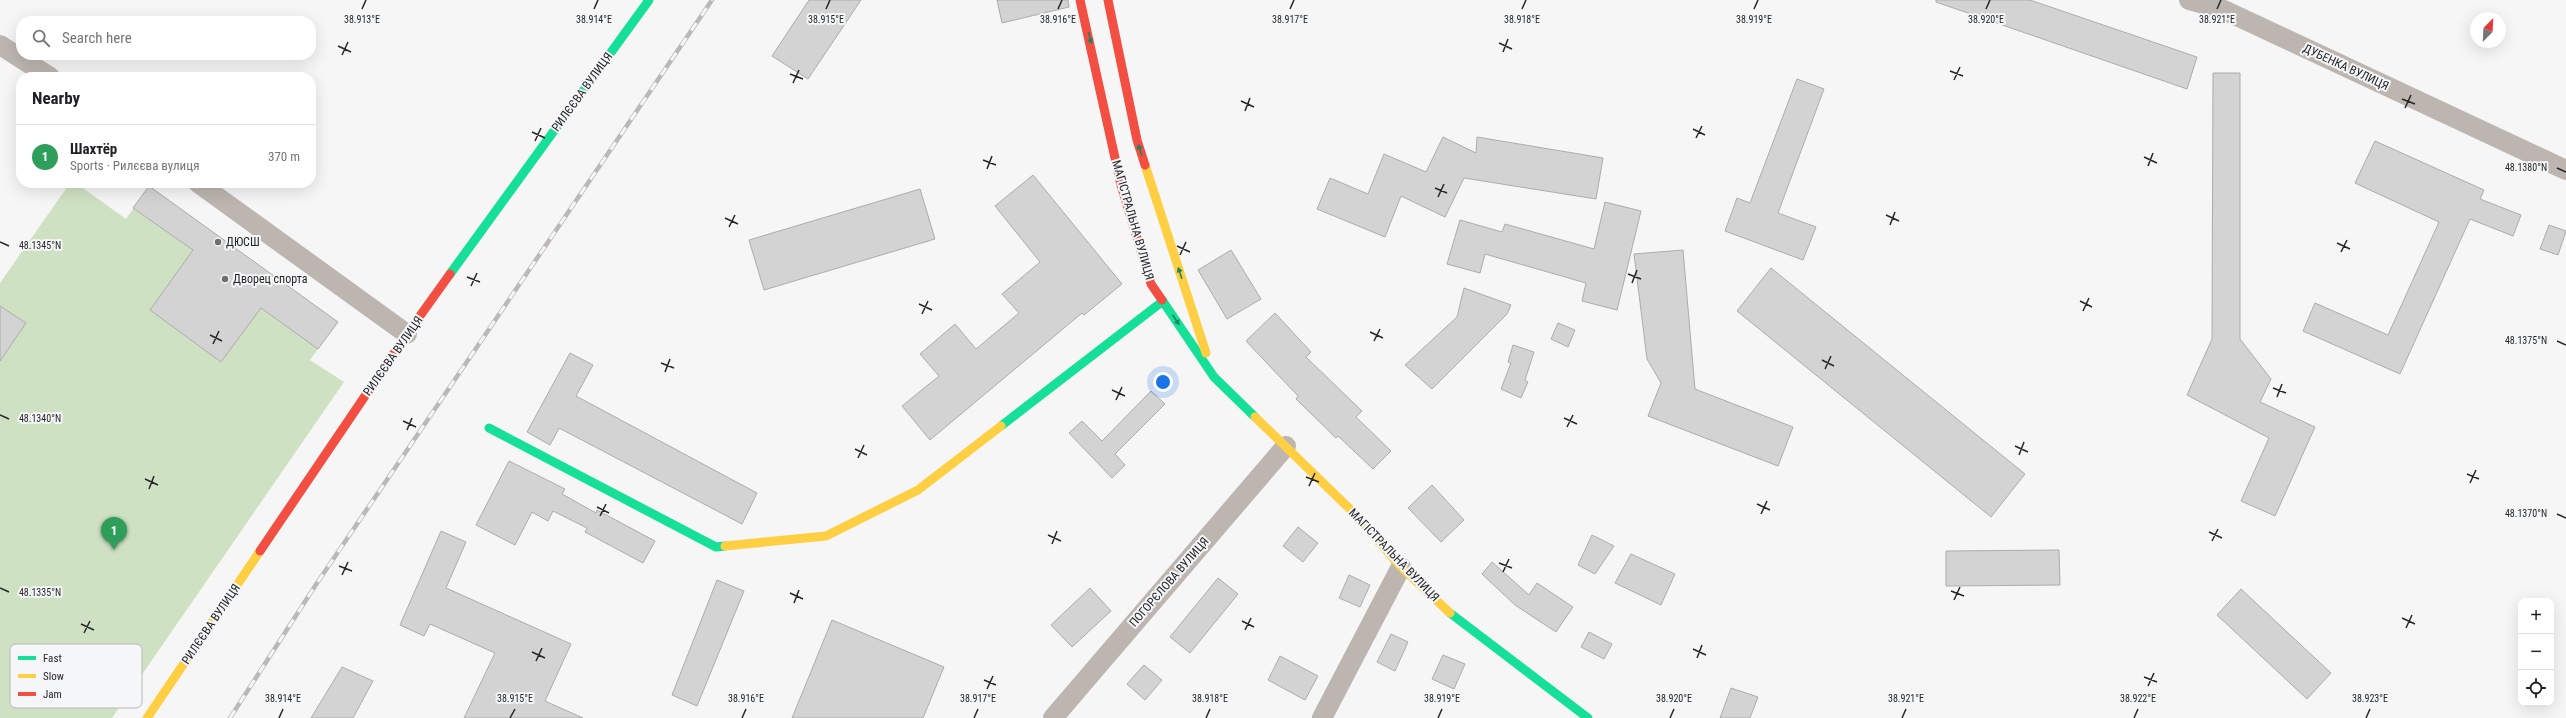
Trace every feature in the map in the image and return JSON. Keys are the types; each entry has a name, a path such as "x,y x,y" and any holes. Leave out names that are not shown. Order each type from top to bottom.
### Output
{"street":[{"name":"РИЛЄЄВА ВУЛИЦЯ","path":"147,718 407,334 649,0"},
{"name":"МАГІСТРАЛЬНА ВУЛИЦЯ","path":"1080,0 1096,64 1121,185 1151,284 1214,377 1355,514 1401,567 1447,611 1551,688 1588,718"},
{"name":"МАГІСТРАЛЬНА ВУЛИЦЯ","path":"1108,0 1137,140 1214,377"},
{"name":"ДУБЕНКА ВУЛИЦЯ","path":"2189,0 2224,10 2237,8 2566,170"},
{"path":"0,45 16,55"},
{"path":"23,60 42,72"},
{"path":"205,188 407,334"},
{"path":"489,428 716,547 826,536 918,490 1163,301"},
{"name":"ПОГОРЄЛОВА ВУЛИЦЯ","path":"1053,718 1286,446"},
{"path":"1322,718 1401,567"}],"green space":[{"path":"66,188 83,188 126,219 148,188 152,188 338,322 310,360 344,382 142,675 142,644 10,644 10,708 119,708 112,718 0,718 0,283"}],"building":[{"path":"809,0 861,0 808,79 772,56"},
{"path":"997,0 1068,0 1069,7 1002,23"},
{"path":"1936,0 2030,0 2197,57 2187,89 1936,2"},
{"path":"2213,73 2240,73 2240,339 2271,379 2260,402 2315,427 2275,516 2241,501 2269,438 2187,395 2212,339"},
{"path":"1797,79 1824,89 1778,213 1816,227 1803,260 1725,231 1737,198 1750,203"},
{"path":"1443,137 1476,153 1477,137 1603,158 1596,199 1464,178 1445,217 1401,196 1385,237 1317,209 1330,178 1368,194 1384,154 1426,172"},
{"path":"2375,141 2484,190 2480,199 2521,215 2513,236 2470,219 2400,374 2303,331 2315,303 2388,335 2439,222 2355,183"},
{"path":"1033,175 1122,284 1084,315 1082,313 930,440 902,406 939,376 920,354 955,324 976,349 1019,313 1002,294 1040,262 995,206"},
{"name":"Дворец спорта","path":"148,188 152,188 338,322 318,349 261,308 221,362 150,310 193,250 133,208"},
{"path":"920,189 935,239 764,290 749,240"},
{"path":"1605,202 1641,211 1617,310 1582,301 1586,283 1485,254 1480,273 1447,264 1460,220 1502,232 1505,224 1594,249"},
{"path":"2549,225 2566,231 2558,255 2540,249"},
{"path":"1231,250 1261,299 1227,319 1198,270"},
{"path":"1683,250 1695,389 1793,427 1778,466 1648,416 1661,383 1647,359 1634,254"},
{"path":"1771,268 2025,474 1991,517 1737,311"},
{"path":"1464,288 1511,305 1507,314 1432,389 1405,365 1457,317"},
{"path":"0,306 26,323 0,361"},
{"path":"1275,313 1311,352 1306,357 1362,411 1356,417 1391,451 1373,469 1338,436 1336,438 1296,399 1298,396 1246,341"},
{"path":"1558,323 1575,330 1568,347 1551,339"},
{"path":"1513,345 1534,352 1525,380 1528,382 1521,398 1501,389 1511,363 1508,362"},
{"path":"570,353 593,365 576,396 757,493 742,524 559,428 550,445 527,432"},
{"path":"1151,391 1165,404 1115,454 1125,465 1112,478 1069,433 1082,421 1102,441"},
{"path":"509,461 565,489 562,494 596,513 597,510 655,541 643,563 585,532 587,528 553,511 548,521 532,512 515,545 476,525"},
{"path":"1432,485 1464,520 1441,542 1408,508"},
{"path":"1298,527 1318,543 1303,562 1283,546"},
{"path":"441,531 466,542 446,588 571,644 545,701 583,718 464,718 495,653 430,624 424,636 400,625"},
{"path":"1592,535 1614,546 1595,574 1578,565"},
{"path":"2059,550 2060,585 1946,586 1946,551"},
{"path":"1631,554 1675,574 1661,605 1615,583"},
{"path":"1492,562 1529,595 1537,583 1573,607 1556,632 1515,605 1482,574"},
{"path":"1349,575 1370,585 1360,607 1339,598"},
{"path":"1218,578 1238,594 1190,653 1170,637"},
{"path":"717,580 744,591 697,706 672,695"},
{"path":"1090,588 1111,611 1072,647 1051,625"},
{"path":"2241,589 2331,673 2307,699 2217,615"},
{"path":"832,620 944,667 923,718 792,718"},
{"path":"1589,632 1612,644 1604,659 1581,647"},
{"path":"1391,634 1408,642 1395,671 1377,662"},
{"path":"1443,655 1465,664 1454,689 1432,679"},
{"path":"1280,656 1318,676 1305,700 1268,680"},
{"path":"1144,665 1162,680 1145,700 1127,684"},
{"path":"342,667 373,681 353,718 311,718"},
{"path":"1731,688 1758,697 1750,718 1720,718"}],"railway":[{"path":"230,718 317,583 712,0"}],"traffic: fast":[{"path":"450,274 649,0"},
{"path":"1162,300 1214,377 1255,417"},
{"path":"1001,426 1163,301"},
{"path":"489,428 716,547 725,546"},
{"path":"1450,613 1588,718"}],"traffic: slow":[{"path":"1145,165 1206,353"},
{"path":"1255,417 1355,514 1401,567 1450,613"},
{"path":"725,546 826,536 918,490 1001,426"},
{"path":"147,718 260,551"}],"traffic: jam":[{"path":"1080,0 1121,185 1151,284 1162,300"},
{"path":"1108,0 1137,140 1145,165"},
{"path":"260,551 407,334 450,274"}],"place":[{"name":"ДЮСШ","path":"218,242"},
{"name":"Дворец спорта","path":"225,279"},
{"name":"Шахтёр","path":"114,550"}]}
